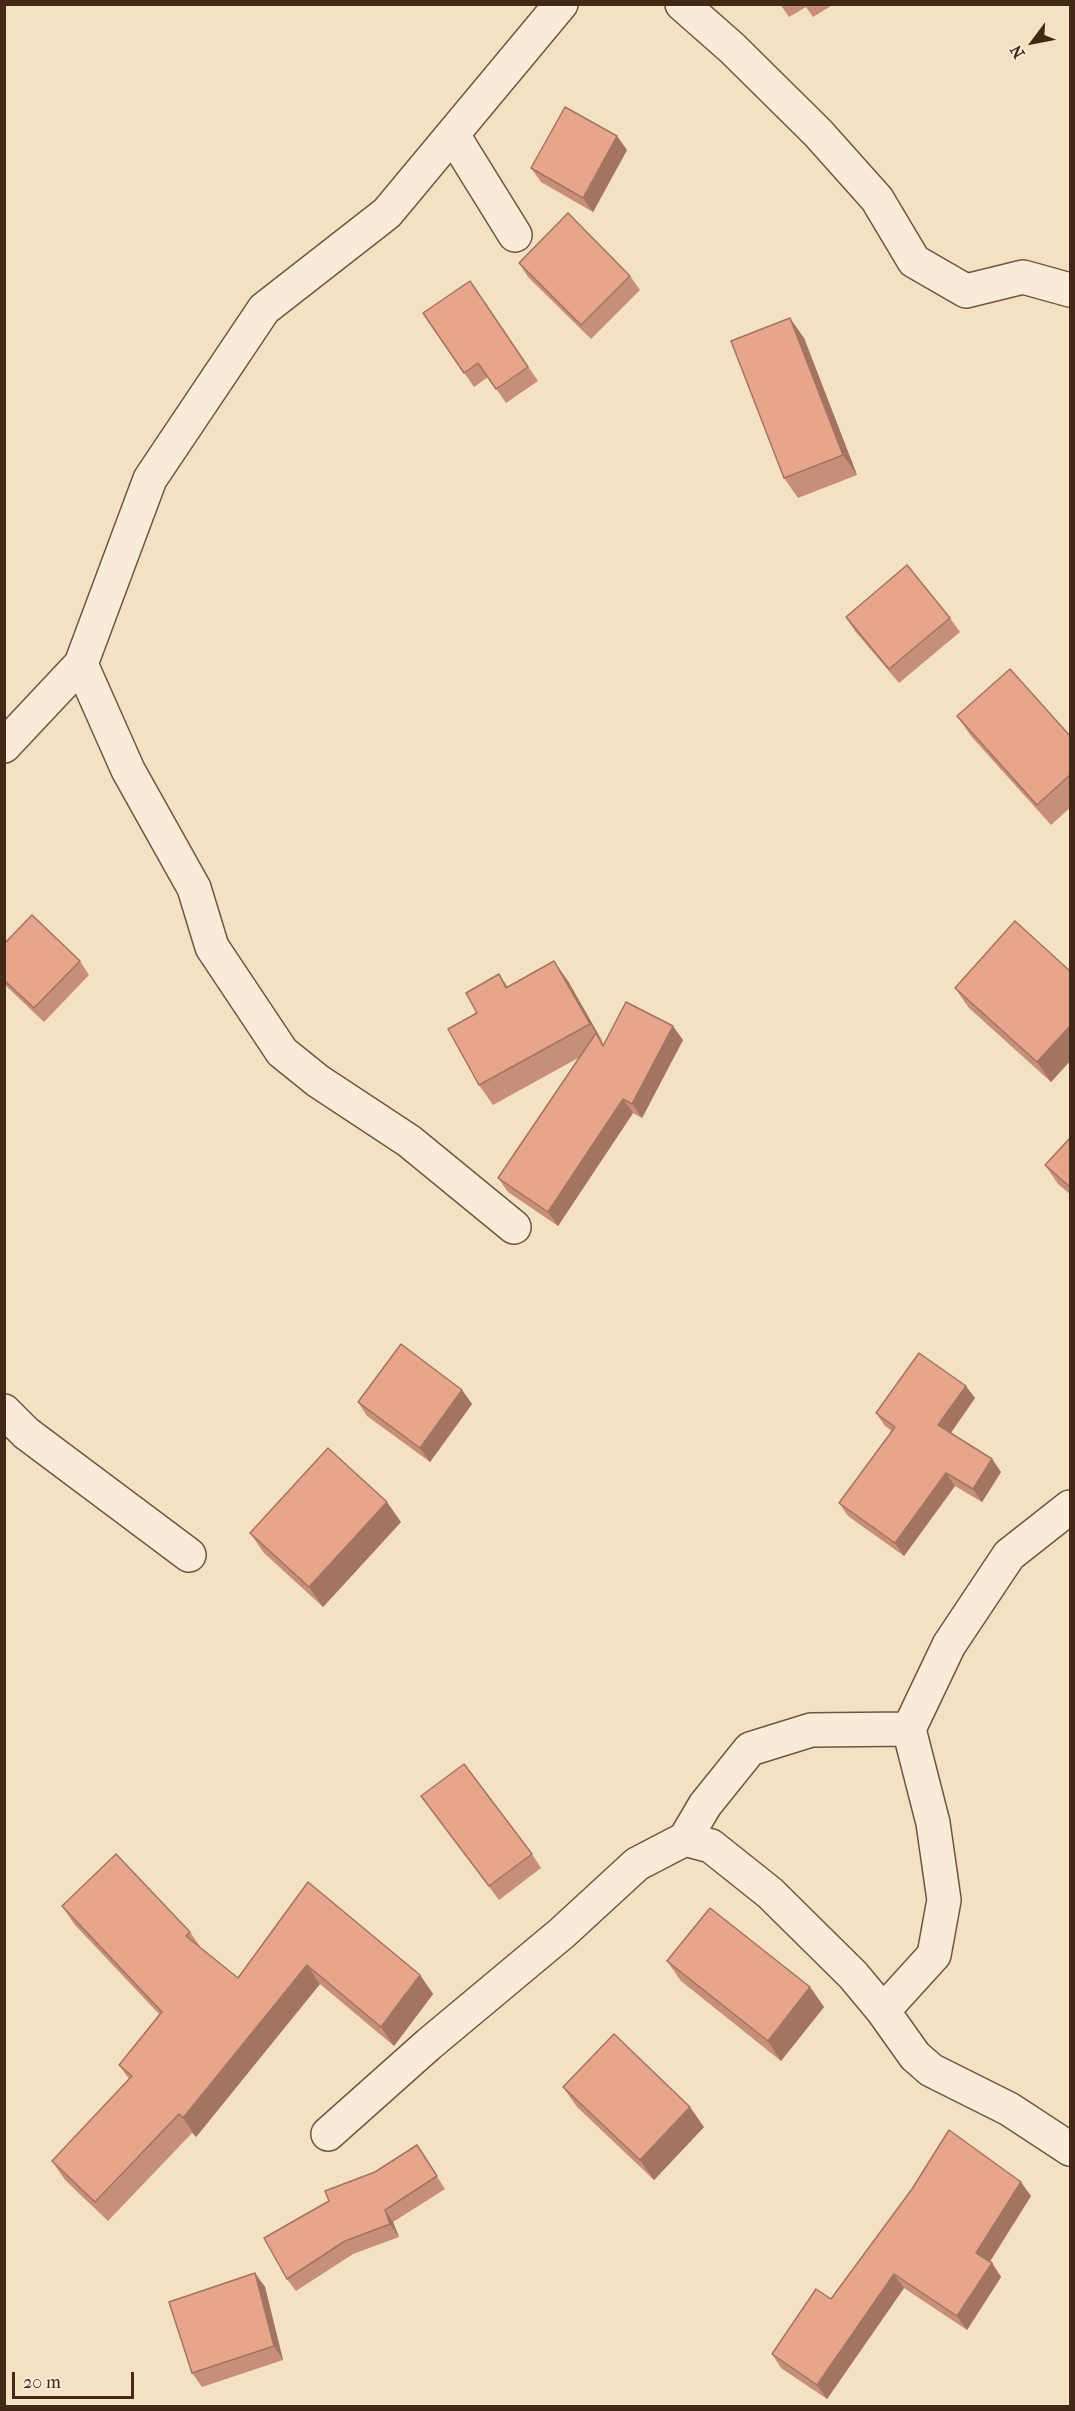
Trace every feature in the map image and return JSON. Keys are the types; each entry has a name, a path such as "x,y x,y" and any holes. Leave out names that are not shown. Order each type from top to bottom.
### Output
{"street":[{"path":"4,746 81,664 150,479 264,309 387,213 561,4"},
{"path":"682,4 732,48 818,133 877,199 914,261 966,291 1023,277 1071,290"},
{"path":"453,135 515,234"},
{"path":"81,664 128,770 194,888 212,947 282,1052 318,1081 409,1142 514,1227"},
{"path":"4,1411 26,1433 189,1555"},
{"path":"883,2011 934,1955 944,1900 933,1823 909,1729 948,1645 1009,1555 1071,1507"},
{"path":"328,2134 429,2044 562,1933 637,1864 685,1839 705,1805 750,1749 811,1731 909,1729"},
{"path":"685,1839 711,1846 770,1893 853,1975 883,2011 915,2056 931,2070 1009,2109 1071,2149"}],"building":[{"path":"565,107 617,136 583,198 531,168"},
{"path":"568,213 630,276 581,325 519,263"},
{"path":"470,281 528,367 496,389 478,363 464,373 423,313"},
{"path":"790,318 843,455 784,478 731,341"},
{"path":"907,565 950,618 889,669 846,617"},
{"path":"1010,669 1071,737 1071,774 1037,805 957,716"},
{"path":"32,915 80,961 34,1008 4,980 4,944"},
{"path":"1015,921 1071,972 1071,1025 1037,1062 955,988"},
{"path":"554,961 590,1024 479,1085 448,1029 477,1013 466,993 499,974 506,988"},
{"path":"626,1002 673,1026 632,1104 623,1099 548,1212 498,1178 596,1033 603,1046"},
{"path":"1071,1137 1071,1188 1045,1165"},
{"path":"401,1344 462,1390 420,1448 358,1402"},
{"path":"919,1353 966,1386 938,1425 992,1459 973,1489 946,1473 895,1543 839,1503 895,1427 876,1413"},
{"path":"328,1448 387,1502 309,1587 250,1533"},
{"path":"464,1764 532,1854 489,1886 421,1796"},
{"path":"116,1854 190,1932 186,1936 238,1978 308,1882 420,1975 381,2027 307,1965 183,2118 179,2114 95,2202 52,2161 132,2076 119,2065 162,2012 62,1906"},
{"path":"710,1908 810,1987 768,2041 667,1961"},
{"path":"614,2034 690,2107 640,2160 563,2087"},
{"path":"949,2130 1021,2182 976,2253 992,2263 957,2316 894,2274 817,2385 772,2354 816,2289 831,2299 912,2189"},
{"path":"417,2145 437,2176 385,2210 390,2224 345,2241 287,2279 264,2238 329,2201 325,2191 375,2172"},
{"path":"255,2273 274,2346 192,2373 169,2302"}]}
